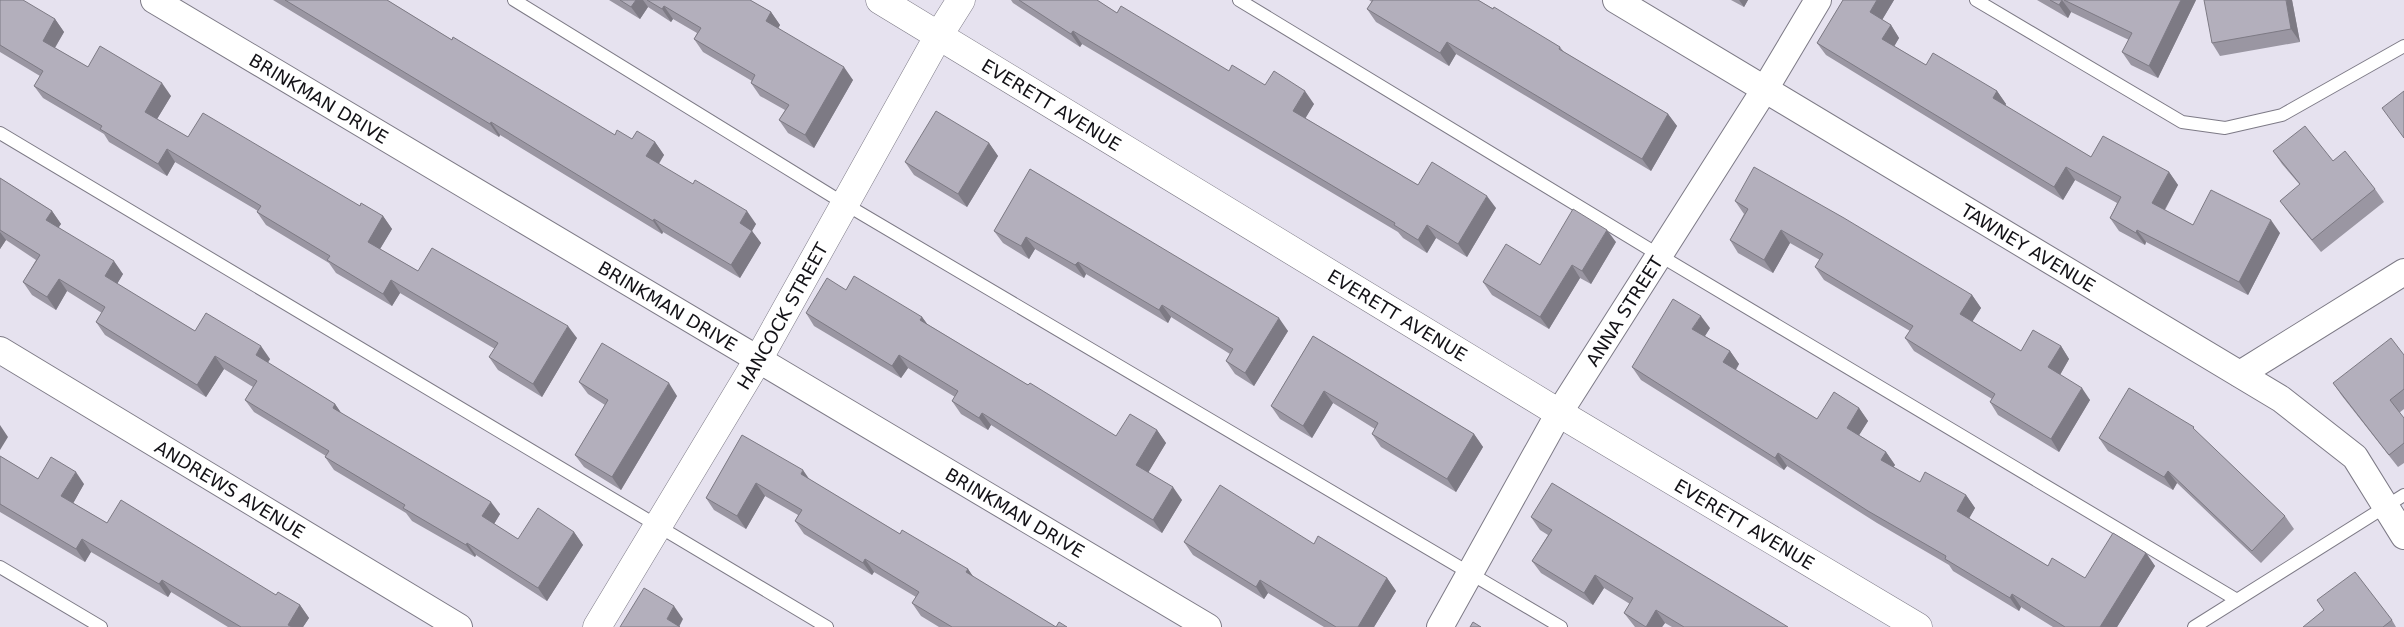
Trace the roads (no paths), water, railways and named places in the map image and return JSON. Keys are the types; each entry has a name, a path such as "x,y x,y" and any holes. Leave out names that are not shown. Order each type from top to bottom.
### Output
{"street":[{"name":"BRINKMAN DRIVE","path":"154,0 1208,627"},
{"name":"EVERETT AVENUE","path":"880,0 1559,412 1918,627"},
{"name":"HANCOCK STREET","path":"597,627 758,358 939,35 962,0"},
{"name":"TAWNEY AVENUE","path":"1616,0 2281,398 2355,457 2395,501 2404,536"},
{"name":"ANNA STREET","path":"1440,627 1559,412 1764,89 1818,0"},
{"path":"2240,374 2404,272"},
{"name":"ANDREWS AVENUE","path":"0,350 459,627"}],"lane":[{"path":"514,0 844,204 1561,627"},
{"path":"1239,0 1659,255 2237,600"},
{"path":"1976,0 2182,122 2225,128 2282,116 2404,46"},
{"path":"0,133 827,627"},
{"path":"2194,627 2395,501"},
{"path":"0,567 101,627"}]}
